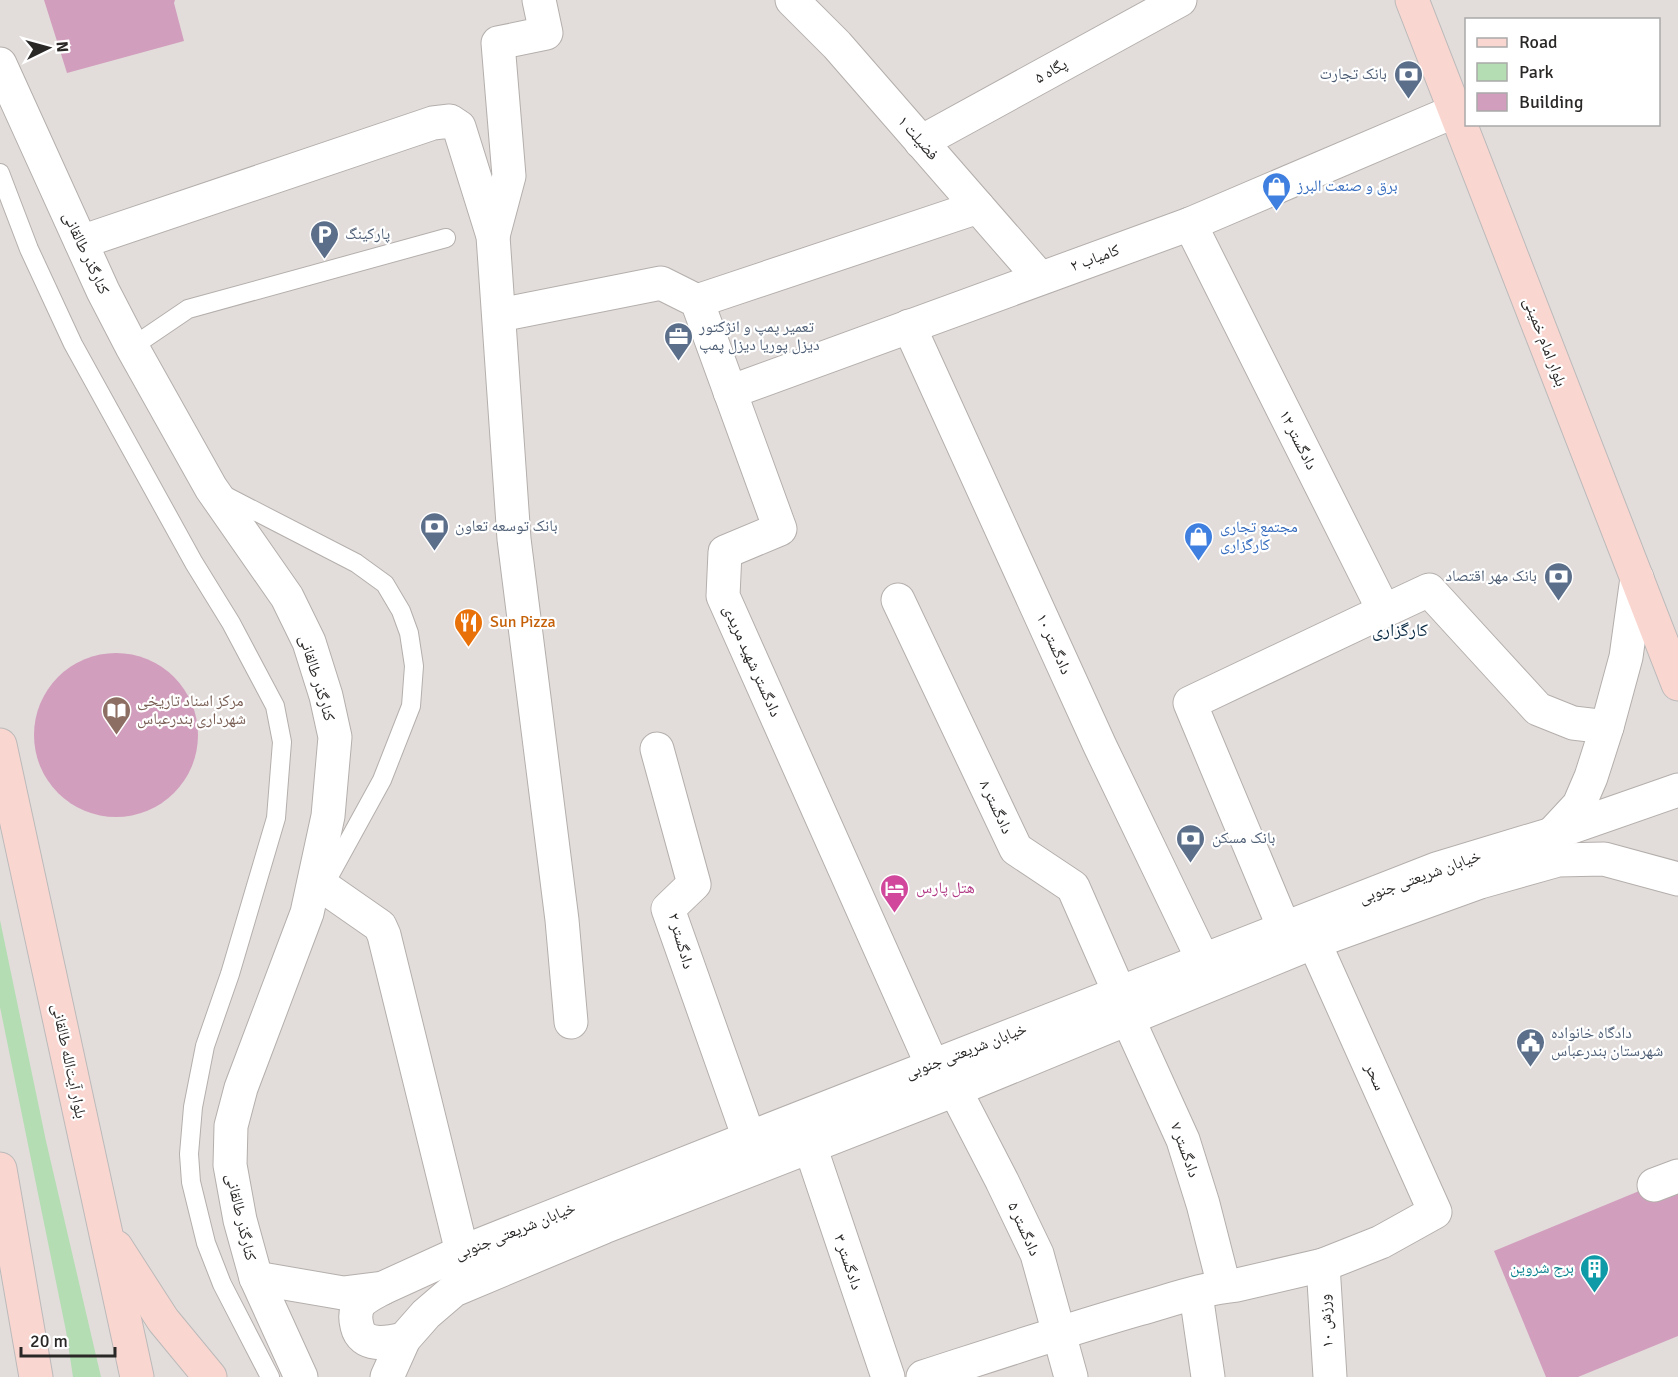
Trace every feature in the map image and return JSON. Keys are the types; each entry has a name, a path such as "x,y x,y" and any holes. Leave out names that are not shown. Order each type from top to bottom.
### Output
{"main road":[{"name":"بلوار امام خمینی","path":"1412,0 1678,684"},
{"name":"بلوار آیت‌الله طالقانی","path":"0,745 137,1377"},
{"path":"0,1169 36,1377"},
{"path":"106,1233 164,1320 210,1377"}],"street":[{"path":"493,236 509,176 498,43 546,33 539,0"},
{"name":"فضیلت ۱","path":"792,0 837,45 1040,278"},
{"name":"پگاه ۵","path":"921,141 1180,0"},
{"name":"کنارگذر طالقانی","path":"0,64 81,242 132,347 211,488 287,597 309,642 326,696 335,737 328,816 315,900 241,1088 231,1126 230,1165 240,1220 256,1278 301,1377"},
{"name":"کامیاب ۲","path":"730,392 1190,224 1455,111"},
{"path":"81,242 434,123 450,121 459,127 493,236 514,539 562,920 571,1022"},
{"path":"500,315 661,283 697,301 978,207"},
{"name":"دادگستر ۱۲","path":"1190,224 1384,611"},
{"name":"دادگستر شهید مریدی","path":"697,301 780,529 725,552 723,596 932,1065"},
{"name":"دادگستر ۱۰","path":"909,326 1100,746 1203,960"},
{"path":"1552,834 1579,805 1591,777 1626,657 1637,578"},
{"path":"1284,928 1190,703 1429,590 1538,709 1573,723 1607,727"},
{"name":"دادگستر ۸","path":"898,600 1016,849 1072,887 1123,1005"},
{"name":"دادگستر ۲","path":"657,749 694,884 668,909 749,1137"},
{"name":"خیابان شریعتی جنوبی","path":"387,1377 404,1339 426,1314 454,1290 604,1227 955,1089 1123,1005 1203,960 1436,869 1552,834 1678,790"},
{"name":"خیابان شریعتی جنوبی","path":"256,1278 343,1293 383,1288 462,1252 932,1065 1314,942 1480,882 1558,860 1604,859 1678,879"},
{"path":"315,900 380,926 384,935 462,1252"},
{"name":"سحر","path":"1314,942 1435,1212 1381,1242 1323,1264"},
{"name":"دادگستر ۷","path":"1123,1005 1183,1140 1203,1204 1210,1290 1208,1377"},
{"name":"دادگستر ۵","path":"955,1089 1036,1254 1071,1377"},
{"name":"دادگستر ۳","path":"810,1146 888,1377"},
{"path":"940,1374 1059,1332 1210,1290 1323,1264"},
{"name":"ورزش ۱۰","path":"1323,1264 1330,1377"},
{"path":"383,1288 361,1301 356,1310 355,1319 358,1330 365,1340 374,1342 404,1339"}],"lane":[{"path":"0,173 29,249 73,344 194,563 231,623 275,706 282,742 276,818 230,974 205,1046 193,1107 189,1154 191,1182 206,1243 222,1284 270,1377"},
{"path":"132,347 188,309 446,237"},
{"path":"211,488 356,563 385,585 401,611 410,633 414,666 411,706 382,780 315,900"}],"green space":[{"path":"0,920 46,1141 101,1377 73,1377 66,1331 0,1007"}],"building":[{"path":"44,0 175,0 184,41 67,73"},
{"name":"مرکز اسناد تاریخی شهرداری بندرعباس","path":"116,653 132,654 148,659 174,677 192,703 197,719 197,751 192,767 174,793 148,811 132,816 116,817 100,816 84,811 58,793 40,767 35,751 34,735 35,719 40,703 58,677 84,659 100,654"},
{"name":"برج شروین","path":"1678,1175 1678,1336 1578,1377 1546,1377 1494,1251"}],"place":[{"name":"بانک تجارت","path":"1408,100"},
{"name":"برق و صنعت البرز","path":"1276,212"},
{"name":"پارکینگ","path":"324,260"},
{"name":"تعمیر پمپ و انژکتور دیزل پوریا دیزل پمپ","path":"678,362"},
{"name":"بانک توسعه تعاون","path":"434,552"},
{"name":"مجتمع تجاری کارگزاری","path":"1199,562"},
{"name":"بانک مهر اقتصاد","path":"1558,602"},
{"name":"Sun Pizza","path":"469,648"},
{"name":"مرکز اسناد تاریخی شهرداری بندرعباس","path":"116,736"},
{"name":"بانک مسکن","path":"1191,864"},
{"name":"هتل پارس","path":"895,914"},
{"name":"دادگاه خانواده شهرستان بندرعباس","path":"1530,1068"},
{"name":"برج شروین","path":"1595,1294"}],"district":[{"name":"کارگزاری","path":"1400,630"}]}
